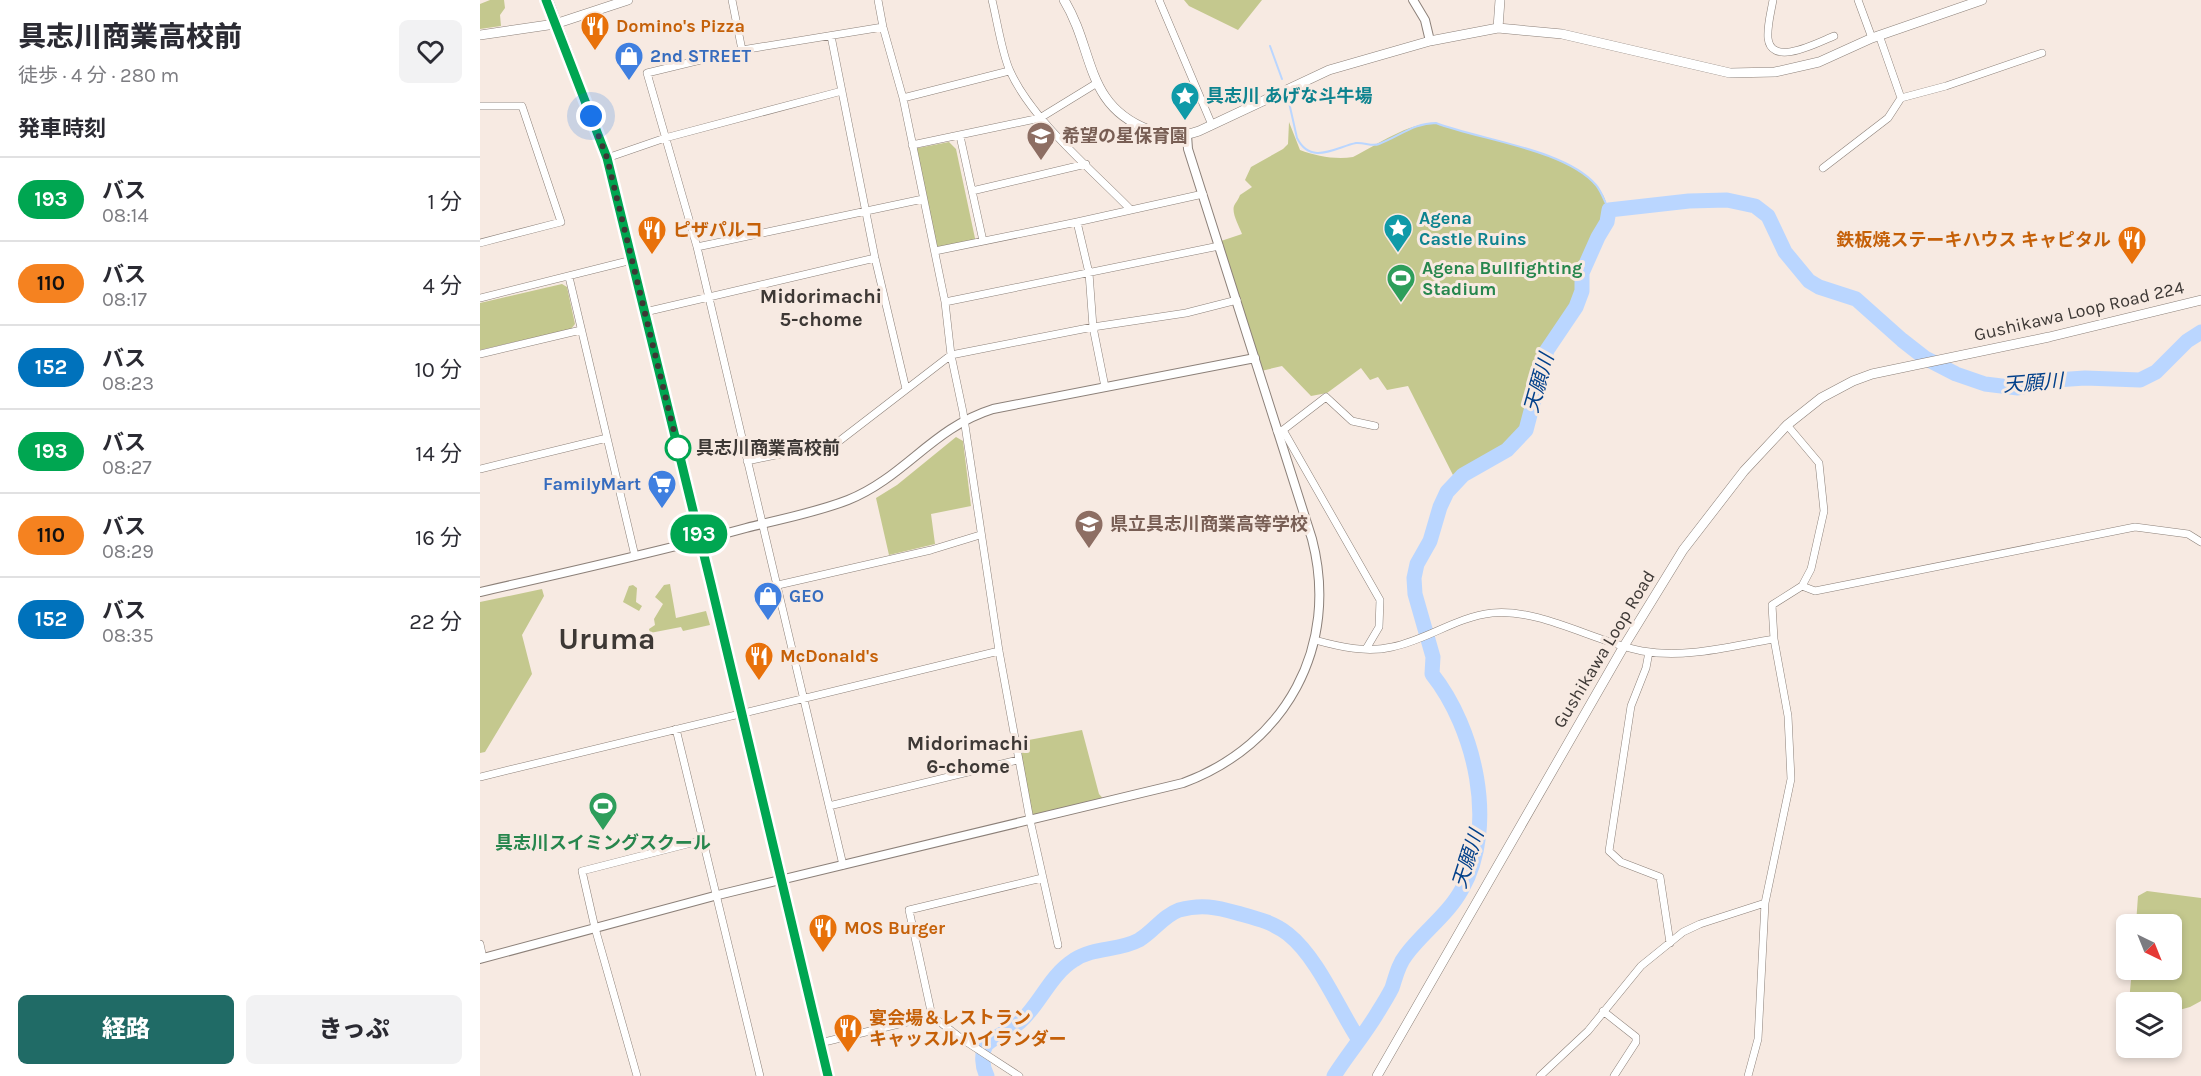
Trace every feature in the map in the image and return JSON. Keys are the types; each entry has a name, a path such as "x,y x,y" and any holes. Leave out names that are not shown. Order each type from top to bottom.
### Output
{"main road":[{"path":"546,0 607,158 828,1076"},
{"path":"480,35 555,24 628,0"},
{"path":"1064,0 1075,21 1097,83 1113,108 1135,125 1159,134 1187,135 1212,126 1329,70 1430,41 1498,28 1562,34 1730,73 1775,72 1819,62 1875,37 1982,0"},
{"path":"1498,28 1500,0"},
{"name":"Gushikawa Loop Road 224","path":"1964,353 2049,337 2201,300"},
{"name":"Gushikawa Loop Road","path":"1377,1076 1659,588 1707,518 1744,471 1787,425 1821,398 1837,389 1872,374 1964,353"}],"street":[{"path":"732,0 742,50"},
{"path":"878,0 883,27 903,98 945,302 951,355 964,420 980,535 1018,760 1058,945"},
{"path":"992,0 1009,71 1040,118 1130,209"},
{"path":"1159,0 1212,126"},
{"path":"1413,0 1425,20 1430,41"},
{"path":"1773,0 1768,40 1773,49 1782,53 1795,51 1834,36"},
{"path":"1858,0 1901,98"},
{"path":"843,865 697,247 647,73 742,50 883,27"},
{"path":"831,36 875,258 906,388"},
{"path":"1823,168 1888,118 1901,98 1946,86 2042,53"},
{"path":"903,98 1009,71"},
{"path":"912,145 1040,118 1097,83"},
{"path":"607,158 666,138 842,91"},
{"path":"480,106 522,106 561,222 480,243"},
{"path":"480,944 482,958 781,879 1183,783 1204,775 1233,759 1256,741 1281,713 1299,682 1315,640 1320,585 1316,555 1280,431 1188,149 1187,135"},
{"path":"960,136 983,242"},
{"path":"972,191 1086,164"},
{"path":"935,251 1203,194"},
{"path":"697,247 923,199"},
{"path":"1077,222 1089,273 1093,327 1105,387"},
{"path":"945,302 1219,246"},
{"path":"645,312 875,258"},
{"path":"480,297 632,260"},
{"path":"568,277 635,556"},
{"path":"747,461 838,442 951,355 1093,327 1186,314 1237,300"},
{"path":"480,354 581,330"},
{"path":"480,592 701,541 836,504 871,490 893,475 940,435 964,420 1004,406 1255,358"},
{"path":"1280,431 1326,397 1352,421 1376,426"},
{"path":"1748,1076 1758,1039 1765,903 1791,778 1788,716 1774,639 1772,605 1802,586 1811,569 1824,511 1819,462 1787,425"},
{"path":"1280,431 1380,600 1379,627 1366,649"},
{"path":"480,469 607,438"},
{"path":"1802,586 1815,591 2135,527 2188,534 2201,542"},
{"path":"778,585 931,550 980,535"},
{"path":"1315,640 1366,649 1392,647 1465,619 1492,613 1531,617 1624,646 1648,652 1676,655 1774,639"},
{"path":"480,777 999,651"},
{"path":"1648,652 1646,668 1631,706 1609,851 1621,862 1660,877 1670,943"},
{"path":"676,729 760,1076"},
{"path":"829,806 1018,760"},
{"path":"637,1076 595,928 582,871 703,840"},
{"path":"1019,1076 962,1039 932,1016 909,910 1042,878"},
{"path":"1540,1076 1588,1031 1641,966 1683,932 1700,924 1765,903"},
{"path":"1603,1011 1636,1037 1636,1042 1614,1076"},
{"path":"820,1043 932,1016"}],"green space":[{"path":"490,0 504,0 505,8 500,15 501,26 480,29 480,4"},
{"path":"1184,0 1262,0 1238,30 1189,6"},
{"path":"1289,122 1300,150 1333,158 1353,157 1404,130 1436,123 1521,147 1564,163 1582,173 1596,185 1604,197 1607,218 1604,228 1583,271 1576,307 1545,356 1529,424 1510,447 1456,481 1408,386 1387,390 1378,377 1370,380 1361,368 1327,393 1311,396 1282,366 1261,371 1218,242 1242,234 1234,214 1234,207 1240,195 1252,187 1245,180 1251,167 1288,144"},
{"path":"949,142 956,149 976,243 935,251 913,149"},
{"path":"562,284 567,287 575,324 571,329 480,350 480,303"},
{"path":"956,437 963,441 971,506 931,514 935,544 889,555 876,498 897,485"},
{"path":"670,584 676,618 706,611 710,625 683,631 681,627 650,633 649,629 655,625 654,619 663,604 655,597 664,585"},
{"path":"633,585 637,588 636,602 642,606 639,611 623,602 629,586"},
{"path":"542,589 544,596 522,635 532,674 485,752 480,753 480,602"},
{"path":"1082,730 1099,794 1106,802 1030,820 1018,742"},
{"path":"2147,891 2201,898 2201,1001 2190,1007 2182,1009 2182,992 2130,992 2131,980 2182,980 2182,914 2137,914 2138,896"}],"waterway":[{"path":"1270,46 1282,79"},
{"path":"1288,98 1297,138 1309,151 1324,152 1356,143 1376,145 1414,128 1436,123 1521,147 1564,163 1582,173 1596,185 1609,210"},
{"name":"天願川","path":"1334,1076 1385,1000 1403,959 1450,907 1462,889 1473,864 1479,836 1480,808 1477,778 1460,722 1447,696 1432,674 1433,657 1415,594 1414,578 1417,564 1430,541 1447,492 1463,475 1507,450 1526,430 1547,350 1576,307 1582,291 1582,273 1607,222 1609,210 1689,201 1727,200 1755,206 1768,216 1785,252 1809,281 1819,287 1856,299 1925,358 1956,374 1985,384 2018,388 2056,380 2085,378 2140,380 2156,372 2187,341 2201,332"},
{"path":"987,1076 983,1060 986,1045 1020,1022 1066,966 1089,953 1139,940 1173,913 1194,907 1215,908 1250,917 1270,923 1288,934 1309,956 1359,1040"}],"bus line":[{"name":"193","path":"546,0 607,158 828,1076"}],"place":[{"name":"Domino's Pizza","path":"595,52"},
{"name":"2nd STREET","path":"629,82"},
{"name":"具志川 あげな斗牛場","path":"1185,122"},
{"name":"希望の星保育園","path":"1041,162"},
{"name":"Agena Castle Ruins","path":"1398,254"},
{"name":"ピザパルコ","path":"652,256"},
{"name":"鉄板焼ステーキハウス キャピタル","path":"2132,266"},
{"name":"Agena Bullfighting Stadium","path":"1401,304"},
{"name":"具志川商業高校前","path":"678,448"},
{"name":"FamilyMart","path":"662,510"},
{"name":"県立具志川商業高等学校","path":"1089,550"},
{"name":"GEO","path":"768,622"},
{"name":"McDonald's","path":"759,682"},
{"name":"具志川スイミングスクール","path":"603,832"},
{"name":"MOS Burger","path":"823,954"},
{"name":"宴会場＆レストラン キャッスルハイランダー","path":"848,1054"}],"district":[{"name":"Midorimachi 5-chome","path":"821,308"},
{"name":"Uruma","path":"607,639"},
{"name":"Midorimachi 6-chome","path":"968,754"}],"route":[{"path":"591,116 607,158 678,448"}]}
